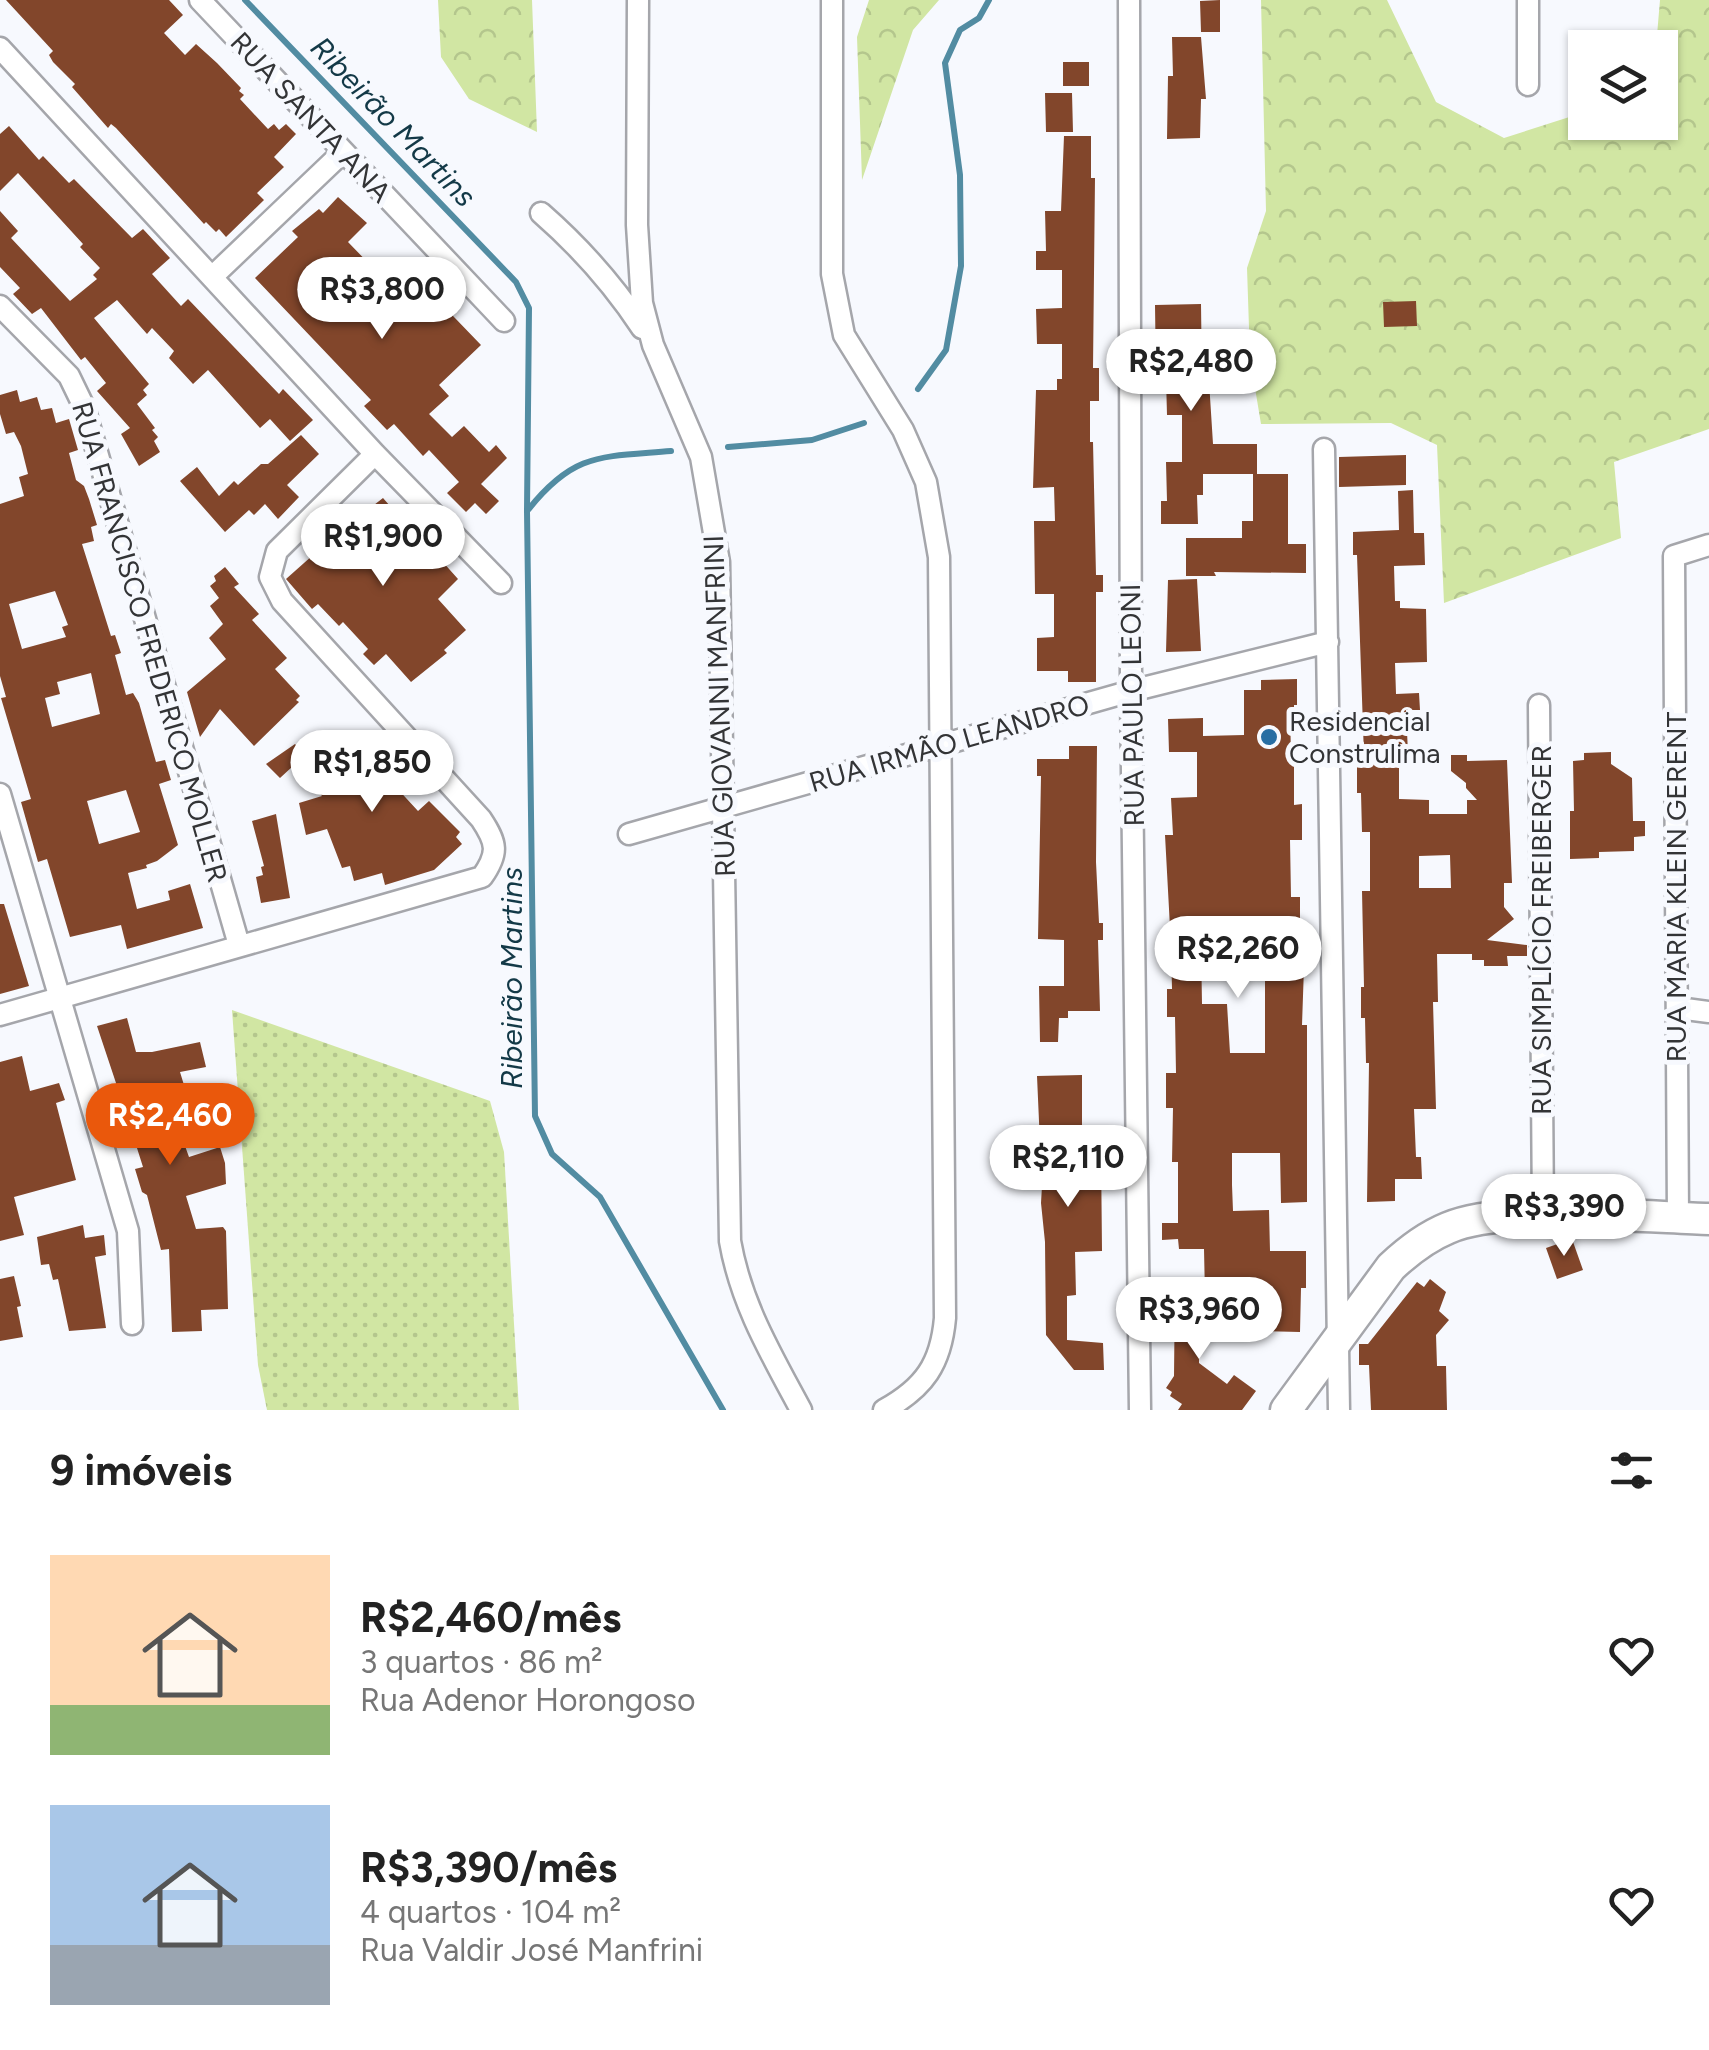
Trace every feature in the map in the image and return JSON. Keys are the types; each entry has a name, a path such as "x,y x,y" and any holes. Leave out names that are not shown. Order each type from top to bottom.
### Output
{"street":[{"name":"RUA SANTA ANA","path":"200,0 504,322"},
{"name":"RUA GIOVANNI MANFRINI","path":"638,0 638,276 654,345 701,457 718,562 730,1241 753,1322 801,1410"},
{"path":"832,0 832,274 844,335 903,430 926,482 938,557 944,1329 940,1356 924,1382 884,1410"},
{"name":"RUA PAULO LEONI","path":"1128,0 1140,1410"},
{"path":"1528,0 1528,85"},
{"path":"0,48 376,454 501,583"},
{"path":"212,277 342,152"},
{"path":"541,214 602,272 654,345"},
{"name":"RUA FRANCISCO FREDERICO MOLLER","path":"0,306 69,376 84,407 239,945"},
{"path":"1324,449 1339,1410"},
{"path":"0,1015 482,876 493,862 495,850 481,819 282,601 270,577 277,551 376,454"},
{"name":"RUA MARIA KLEIN GERENT","path":"1678,1218 1674,556 1709,545"},
{"name":"RUA IRMÃO LEANDRO","path":"630,834 1131,691 1328,642"},
{"name":"RUA SIMPLÍCIO FREIBERGER","path":"1539,705 1544,1215"},
{"path":"0,794 128,1230 132,1324"},
{"path":"1678,1008 1709,1012"},
{"path":"1286,1410 1374,1287 1410,1249 1450,1227 1495,1218 1544,1215 1709,1219"}],"green space":[{"path":"438,0 532,0 537,132 469,99 441,57"},
{"path":"869,0 939,0 913,30 862,180 857,37"},
{"path":"1261,0 1387,0 1436,102 1504,138 1568,117 1568,140 1678,140 1678,30 1657,30 1660,0 1709,0 1709,429 1614,462 1621,538 1444,603 1437,445 1391,423 1261,424 1250,358 1247,268 1266,211"},
{"path":"232,1010 490,1101 504,1152 519,1410 267,1410 258,1365"}],"building":[{"path":"6,0 169,0 183,15 164,33 185,55 196,44 217,63 241,88 239,91 244,95 240,99 268,129 274,124 279,130 286,124 296,134 274,157 284,167 257,193 264,200 226,237 219,229 216,232 204,224 116,128 111,124 108,128 53,62 49,55 53,51"},
{"path":"1220,0 1220,32 1201,32 1200,1"},
{"path":"1172,37 1201,37 1206,99 1201,99 1200,138 1167,139"},
{"path":"1063,62 1089,62 1089,86 1063,86"},
{"path":"1045,93 1072,93 1073,132 1046,132"},
{"path":"9,126 39,160 43,156 69,183 74,179 132,238 143,229 170,258 152,274 181,306 188,299 279,394 283,389 313,420 290,441 270,419 260,428 208,370 193,384 169,358 174,351 152,328 147,334 117,300 94,318 149,384 143,390 147,395 137,404 155,428 152,430 158,437 154,441 160,452 139,466 121,434 130,428 97,391 106,383 85,357 81,360 41,308 32,314 13,294 20,288 0,267 0,211 18,231 11,238 70,301 97,279 93,275 100,268 18,173 0,191 0,134"},
{"path":"1064,136 1091,136 1091,178 1095,178 1093,368 1099,368 1099,401 1090,401 1090,442 1096,575 1103,575 1103,592 1096,592 1096,682 1068,682 1068,671 1037,671 1037,638 1054,637 1054,594 1035,594 1034,521 1055,521 1054,487 1033,488 1036,390 1057,390 1057,379 1062,379 1062,344 1037,344 1036,309 1062,308 1062,270 1036,270 1036,251 1046,251 1045,211 1061,211"},
{"path":"338,197 367,223 348,242 409,305 427,289 481,345 439,385 449,396 429,414 452,437 464,426 489,452 496,445 507,458 481,484 499,501 486,514 475,503 466,512 447,493 459,482 429,450 423,456 394,424 387,430 364,406 371,400 255,278 298,237 292,231 319,209 323,213"},
{"path":"1416,301 1417,326 1384,327 1383,302"},
{"path":"1201,304 1202,381 1209,381 1213,444 1257,444 1257,474 1203,474 1203,495 1197,495 1198,524 1161,524 1161,501 1167,501 1166,462 1182,462 1182,415 1167,415 1166,378 1156,378 1155,305"},
{"path":"17,390 20,402 37,397 41,410 52,408 56,423 69,419 78,450 69,453 76,480 84,486 97,525 91,527 94,541 82,544 111,636 115,635 121,653 115,655 126,695 133,693 139,703 156,762 165,760 171,780 159,784 178,845 146,865 147,868 128,873 137,909 170,900 168,891 190,884 203,928 127,949 121,925 70,937 47,859 38,862 21,802 31,799 1,698 6,697 0,676 0,504 24,496 19,477 28,474 14,432 6,434 0,395","holes":["55,591 68,625 62,627 66,637 22,649 9,604","91,673 100,714 52,727 45,698 60,694 57,682","126,790 140,832 99,844 87,801"]},
{"path":"301,435 319,454 287,485 299,497 278,519 265,504 254,515 249,510 225,532 180,481 197,467 219,496 234,481 238,485 261,464 268,464"},
{"path":"1406,455 1406,485 1339,487 1339,457"},
{"path":"1253,474 1288,474 1288,544 1306,544 1306,573 1214,572 1216,576 1186,576 1186,538 1242,538 1242,521 1253,521"},
{"path":"1413,490 1414,533 1424,533 1425,565 1394,566 1395,601 1400,601 1400,608 1426,609 1427,662 1395,663 1396,694 1419,693 1420,710 1406,710 1408,753 1399,753 1399,799 1429,800 1429,814 1467,814 1467,800 1477,800 1466,783 1451,771 1451,755 1467,755 1467,761 1507,760 1512,883 1504,883 1504,907 1514,919 1487,940 1527,945 1527,956 1507,956 1508,966 1484,966 1484,960 1472,960 1472,954 1437,954 1438,1002 1433,1002 1436,1109 1414,1109 1416,1157 1421,1157 1422,1179 1395,1179 1395,1201 1367,1202 1369,1063 1365,1018 1361,1018 1361,987 1362,891 1370,891 1370,832 1362,832 1361,793 1357,793 1357,756 1364,756 1353,532 1399,530 1398,491","holes":["1450,855 1451,888 1419,888 1419,856"]},
{"path":"383,498 411,530 418,523 433,539 437,547 433,551 458,579 438,599 466,630 444,650 447,653 411,682 386,654 374,665 363,654 368,649 343,622 339,626 318,604 312,609 286,579 313,555 306,548 327,529 334,536"},
{"path":"225,567 239,584 234,587 259,614 252,620 287,658 275,669 300,696 296,700 299,702 254,746 220,709 200,737 187,692 226,659 209,638 223,624 210,606 219,598 210,586 216,581 214,576"},
{"path":"1197,579 1201,651 1166,652 1168,580"},
{"path":"1297,679 1297,705 1290,712 1291,756 1294,805 1302,804 1302,840 1290,840 1291,897 1300,897 1300,938 1305,938 1302,1025 1307,1025 1307,1202 1281,1203 1280,1153 1232,1153 1233,1211 1269,1210 1270,1251 1306,1251 1300,1332 1258,1331 1258,1315 1236,1314 1236,1295 1205,1296 1204,1249 1179,1249 1178,1239 1162,1240 1162,1223 1178,1223 1178,1162 1172,1162 1173,1108 1166,1108 1166,1073 1176,1073 1175,1017 1167,1017 1167,989 1172,989 1165,835 1173,835 1171,798 1197,797 1197,752 1169,752 1168,719 1203,718 1203,736 1244,735 1244,690 1261,690 1261,680","holes":["1246,944 1246,980 1265,979 1265,1053 1230,1053 1227,1004 1202,1004 1201,945"]},
{"path":"349,732 399,780 394,785 418,811 429,801 460,832 456,837 462,844 434,870 385,885 382,873 354,881 350,866 342,868 327,829 306,835 299,803 322,796 296,765 327,737 335,745"},
{"path":"295,744 305,755 280,778 266,764"},
{"path":"1069,746 1097,746 1096,862 1099,923 1103,923 1103,940 1098,940 1100,1011 1068,1011 1068,1018 1059,1018 1058,1042 1040,1042 1039,986 1064,986 1064,940 1038,939 1041,776 1037,776 1037,759 1069,759"},
{"path":"1611,752 1611,764 1632,778 1633,821 1645,821 1645,836 1634,837 1634,851 1599,852 1599,858 1570,859 1573,761 1584,760 1584,753"},
{"path":"276,814 290,898 261,903 256,877 263,875 264,866 252,821"},
{"path":"0,904 4,904 29,986 0,994"},
{"path":"127,1018 136,1052 200,1042 206,1067 180,1072 191,1108 173,1113 189,1157 220,1147 225,1163 226,1184 186,1196 196,1229 223,1227 226,1231 228,1309 201,1310 202,1331 172,1332 169,1249 161,1250 147,1195 142,1192 135,1169 143,1167 130,1126 117,1130 105,1089 117,1086 97,1026"},
{"path":"22,1056 30,1091 59,1083 65,1100 56,1103 76,1180 14,1197 24,1235 0,1241 0,1062"},
{"path":"1082,1075 1082,1150 1101,1150 1102,1251 1075,1252 1076,1295 1067,1296 1067,1340 1103,1343 1104,1370 1074,1370 1046,1335 1041,1203 1042,1186 1049,1186 1049,1144 1040,1144 1037,1076"},
{"path":"83,1225 85,1238 104,1235 106,1255 95,1257 106,1328 69,1331 58,1279 53,1280 49,1264 41,1265 37,1237"},
{"path":"1572,1239 1583,1270 1557,1279 1546,1248"},
{"path":"14,1276 23,1337 0,1341 0,1279"},
{"path":"1430,1279 1446,1292 1439,1311 1449,1320 1436,1335 1437,1366 1446,1366 1447,1410 1371,1410 1369,1365 1359,1365 1359,1344 1368,1344 1417,1282 1424,1287"},
{"path":"1175,1283 1200,1283 1199,1363 1227,1384 1234,1375 1256,1391 1242,1410 1178,1410 1182,1404 1170,1396 1172,1392 1166,1388 1174,1376"}],"waterway":[{"name":"Ribeirão Martins","path":"245,0 516,282 529,308 527,511 535,1116 552,1154 600,1197 723,1410"},
{"path":"918,389 946,350 961,266 960,175 945,63 960,30 979,18 989,0"},
{"path":"728,447 812,440 864,423"},
{"path":"528,510 544,491 575,467 607,457 671,451"}],"place":[{"name":"Residencial Construlima","path":"1269,737"}]}
